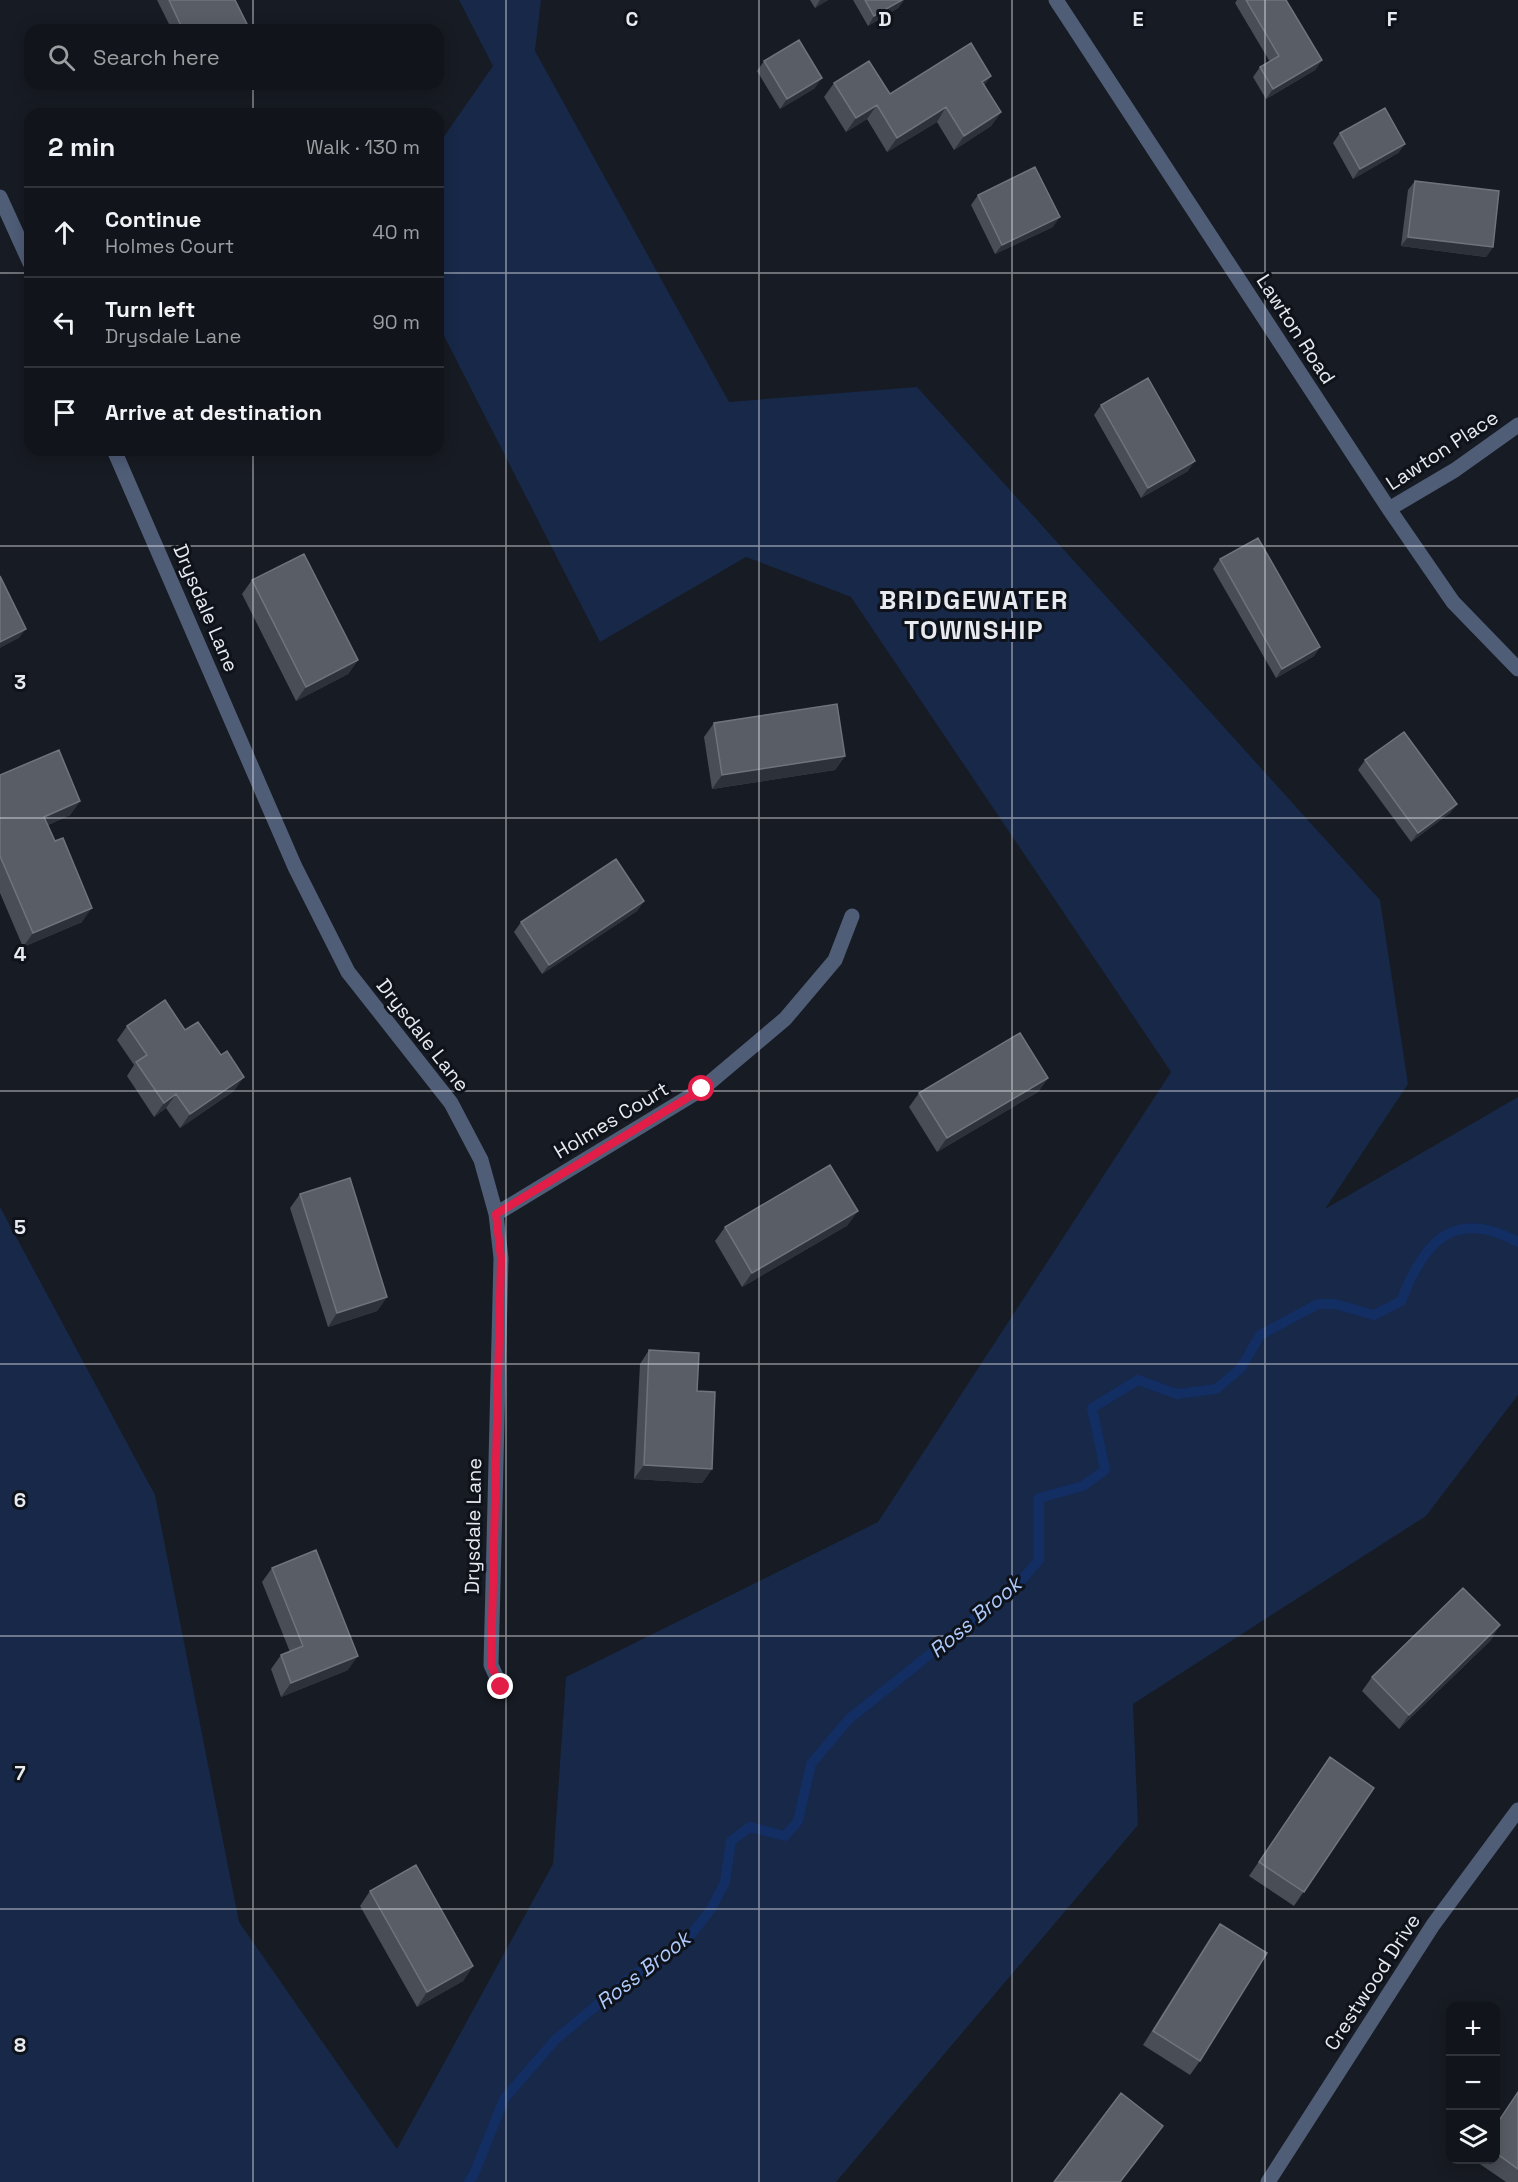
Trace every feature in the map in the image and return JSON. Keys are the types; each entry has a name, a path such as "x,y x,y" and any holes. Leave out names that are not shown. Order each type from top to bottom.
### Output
{"street":[{"name":"Lawton Road","path":"1056,0 1389,509 1453,602 1518,669"},
{"path":"0,197 24,250"},
{"name":"Lawton Place","path":"1389,509 1455,470 1518,425"},
{"name":"Drysdale Lane","path":"117,456 295,867 348,972 451,1103 481,1160 496,1214 501,1258 491,1665 501,1687"},
{"name":"Holmes Court","path":"496,1214 710,1082 792,1011 835,960 852,916"},
{"name":"Crestwood Drive","path":"1268,2182 1433,1925 1518,1810"}],"shaded area":[{"path":"459,0 541,0 535,51 729,402 917,387 1380,900 1408,1084 1325,1209 1518,1097 1518,1395 1426,1516 1133,1704 1138,1825 836,2182 0,2182 0,1207 155,1495 239,1922 397,2149 553,1864 566,1677 878,1522 1171,1072 851,597 746,557 600,642 444,336 444,136 493,66"}],"building":[{"path":"169,0 235,0 247,24 180,24"},
{"path":"865,0 902,0 874,16"},
{"path":"1246,0 1286,0 1322,60 1273,89 1260,67 1279,56"},
{"path":"799,40 822,78 787,99 764,61"},
{"path":"971,43 991,76 982,82 1001,112 964,136 946,107 897,138 877,105 856,118 834,83 869,61 890,94"},
{"path":"1385,108 1405,144 1360,169 1340,133"},
{"path":"1035,167 1060,217 1002,245 978,195"},
{"path":"1415,181 1499,191 1493,247 1408,237"},
{"path":"1148,378 1195,461 1148,488 1101,405"},
{"path":"1258,538 1320,647 1282,669 1220,559"},
{"path":"304,554 358,660 306,687 252,580"},
{"path":"0,576 26,629 0,642"},
{"path":"837,704 845,756 722,775 714,723"},
{"path":"1404,732 1457,804 1418,833 1365,760"},
{"path":"59,750 80,801 44,817 55,841 63,838 92,908 33,933 0,856 0,775"},
{"path":"616,859 644,901 549,965 521,922"},
{"path":"165,1000 185,1030 198,1022 221,1055 227,1051 244,1077 190,1114 176,1094 164,1103 136,1062 147,1055 127,1026"},
{"path":"1020,1033 1048,1078 947,1138 919,1093"},
{"path":"830,1165 858,1211 752,1273 725,1227"},
{"path":"350,1178 387,1297 337,1313 300,1194"},
{"path":"649,1350 699,1353 697,1391 715,1392 712,1469 644,1465"},
{"path":"316,1550 358,1656 291,1683 281,1655 303,1646 272,1568"},
{"path":"1463,1588 1500,1625 1409,1715 1372,1677"},
{"path":"1330,1757 1374,1788 1304,1892 1259,1862"},
{"path":"416,1865 473,1966 427,1992 370,1891"},
{"path":"1220,1924 1267,1953 1200,2061 1153,2031"},
{"path":"1518,2092 1518,2169 1500,2156 1500,2119"},
{"path":"1121,2093 1163,2126 1120,2182 1054,2182"}],"waterway":[{"name":"Ross Brook","path":"469,2182 504,2099 555,2040 627,1980 687,1940 711,1909 725,1882 731,1841 750,1827 785,1836 798,1821 811,1764 849,1719 1019,1583 1039,1560 1039,1498 1083,1486 1105,1470 1092,1408 1138,1380 1177,1394 1216,1389 1241,1368 1260,1335 1318,1304 1335,1304 1374,1315 1401,1301 1410,1280 1431,1247 1444,1236 1458,1230 1476,1228 1495,1232 1518,1242"}],"district":[{"name":"BRIDGEWATER TOWNSHIP","path":"974,615"}],"route":[{"path":"501,1687 491,1665 501,1258 496,1214 702,1089"}]}
